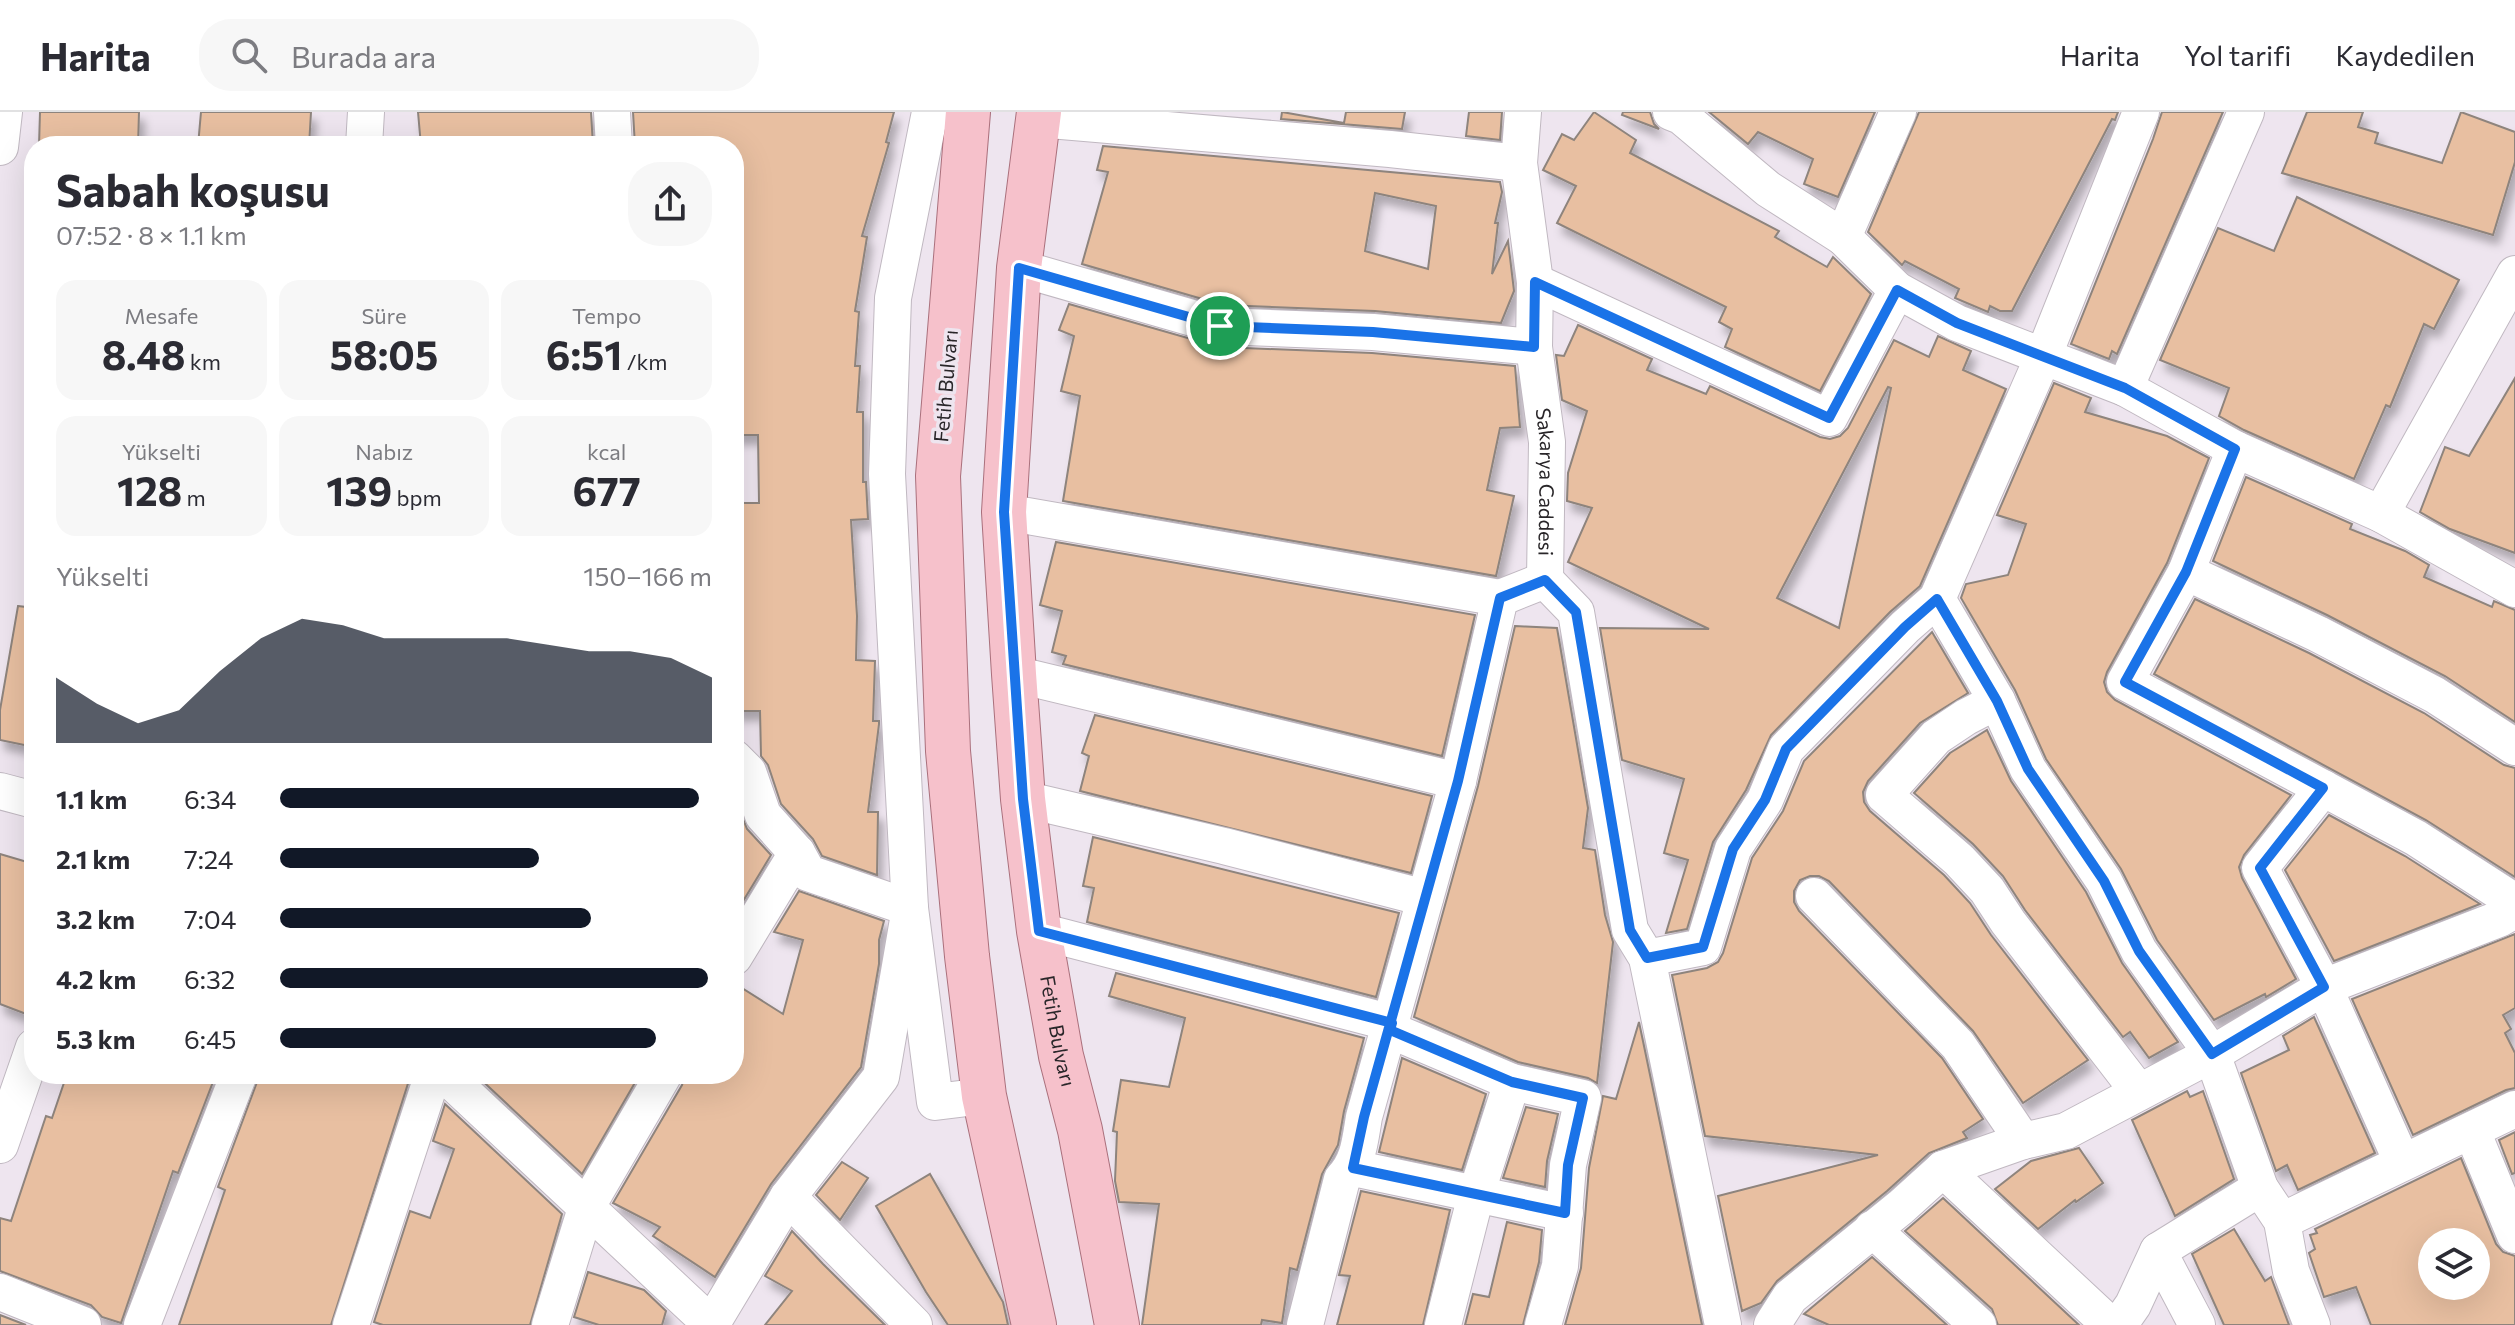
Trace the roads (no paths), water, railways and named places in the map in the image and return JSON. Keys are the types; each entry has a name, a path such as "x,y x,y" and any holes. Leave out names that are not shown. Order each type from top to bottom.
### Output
{"main road":[{"name":"Fetih Bulvarı","path":"968,112 938,476 948,751 984,1096 1034,1325"},
{"name":"Fetih Bulvarı","path":"1039,115 1019,268 1004,512 1014,674 1023,799 1039,931 1061,1056 1080,1130 1117,1325"}],"street":[{"path":"0,147 4,112"},
{"path":"365,136 366,112"},
{"path":"612,112 613,136"},
{"path":"930,112 893,298 887,474 910,908 935,1102 984,1096"},
{"name":"Sakarya Caddesi","path":"1500,598 1545,580 1547,442 1534,347 1535,282 1519,163 1523,112"},
{"path":"1843,237 1898,112"},
{"path":"1647,958 1703,947 1733,849 1765,800 1786,749 1905,627 1937,599 2043,357 2141,112"},
{"path":"2125,388 2246,112"},
{"path":"1678,113 1768,189 1843,237 1897,290 1957,323 2125,388 2235,449 2381,514 2515,589"},
{"path":"1039,115 1519,163"},
{"path":"1019,268 1220,326 1373,332 1534,347"},
{"path":"2381,514 2515,274"},
{"path":"1535,282 1829,418 1897,290"},
{"path":"2235,449 2186,572 2125,682 2416,838 2515,902"},
{"path":"1004,512 1500,598 1458,781 1364,1117 1353,1168 1342,1179 1305,1325"},
{"path":"2186,572 2318,634 2435,695 2515,747"},
{"path":"1545,580 1576,612 1630,930 1647,958 1723,1325"},
{"path":"1937,599 1997,701 2028,769 2104,881 2139,951 2212,1054 2260,1188 2282,1221 2291,1271 2312,1325"},
{"path":"1014,674 1458,781"},
{"path":"1997,701 1936,737 1884,795 1959,860 1987,890 2008,922 2139,1092"},
{"path":"744,768 763,815 797,853 808,873 910,908"},
{"path":"2323,788 2260,868 2324,987 2402,1162"},
{"path":"0,791 24,797"},
{"path":"1023,799 1224,846 1425,898"},
{"path":"744,940 797,853"},
{"path":"1814,896 1958,1045 2023,1141"},
{"path":"455,1084 712,1325 788,1197 881,1077 910,908"},
{"path":"1772,1325 1790,1297 1943,1169 2023,1141 2066,1131 2212,1054 2324,987 2397,961 2515,910"},
{"path":"1039,931 1391,1026 1512,1082 1583,1098 1568,1165 1560,1266 1543,1325"},
{"path":"0,1145 24,1076"},
{"path":"1443,1325 1476,1195 1512,1082"},
{"path":"142,1325 235,1084"},
{"path":"351,1325 430,1084"},
{"path":"550,1325 586,1208 658,1084"},
{"path":"2282,1221 2515,1109"},
{"path":"2472,1131 2515,1235"},
{"path":"1353,1168 1565,1213"},
{"path":"1943,1169 2110,1325"},
{"path":"2119,1325 2133,1305 2158,1251 2260,1188"},
{"path":"788,1197 914,1325"},
{"path":"1872,1229 1978,1325"},
{"path":"2158,1251 2197,1325"},
{"path":"0,1292 83,1325"}]}
